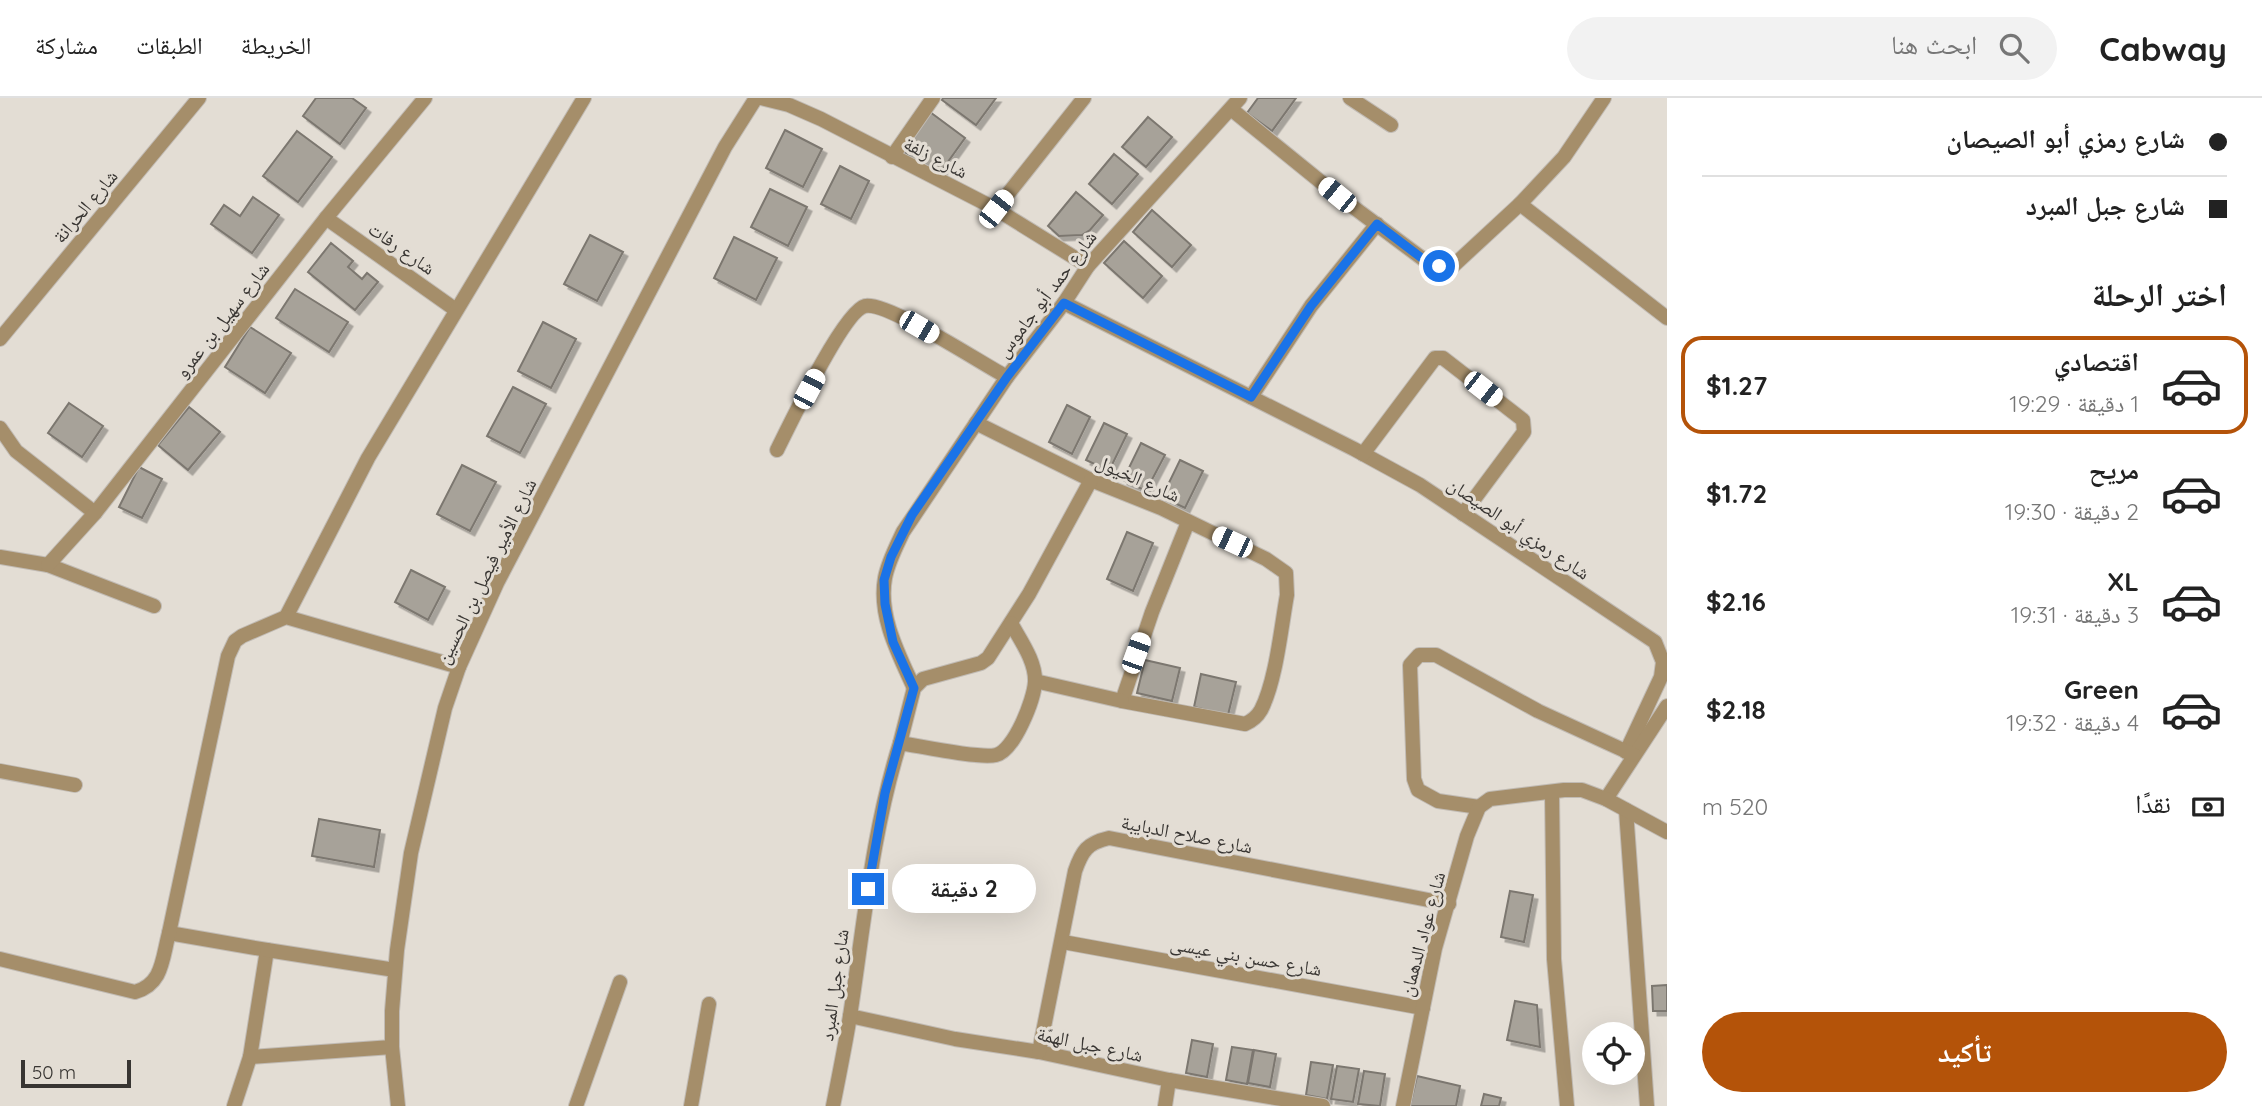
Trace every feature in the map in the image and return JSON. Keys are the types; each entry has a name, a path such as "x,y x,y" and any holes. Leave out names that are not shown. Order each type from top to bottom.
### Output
{"street":[{"name":"شارع الحرانة","path":"0,339 199,98"},
{"name":"شارع سهيل بن عمرو","path":"48,565 95,513 326,218 425,98"},
{"path":"0,960 135,992 149,988 157,978 230,648 242,636 286,617 368,458 584,98"},
{"name":"شارع زلفة","path":"758,98 806,111 996,209 1088,266"},
{"name":"شارع الأمير فيصل بن الحسين","path":"398,1106 392,1046 395,970 405,887 442,717 459,667 497,583 725,147 758,98"},
{"path":"892,156 933,98"},
{"path":"996,209 1084,98"},
{"path":"1350,98 1391,125"},
{"path":"1236,103 1377,224 1423,259 1439,266 1453,266 1520,204 1564,156 1604,98"},
{"name":"شارع حمد أبو جاموس","path":"914,688 893,642 888,624 884,580 891,557 912,515 1088,266 1236,103"},
{"path":"1520,204 1667,318"},
{"name":"شارع رفات","path":"326,218 456,310"},
{"path":"1251,397 1311,306 1377,224"},
{"name":"شارع رمزي أبو الصيصان","path":"1064,303 1420,485 1654,642 1663,662 1661,677 1630,754"},
{"path":"777,450 830,348 860,308 867,305 887,309 1007,377"},
{"path":"1363,454 1436,358 1443,358 1523,420 1524,432 1463,514"},
{"name":"شارع الخيول","path":"976,423 1091,480 1266,559 1283,570 1288,581 1287,595 1276,652 1266,698 1253,720 1245,724 1237,723 1122,701"},
{"path":"0,428 16,451 95,513"},
{"path":"914,688 923,678 981,663 988,658 1011,623 1091,480"},
{"path":"1035,681 1122,701 1152,612 1188,522"},
{"path":"0,557 48,565 154,606"},
{"path":"286,617 459,667"},
{"path":"900,743 989,756 1006,751 1030,701 1035,681 1031,662 1011,623"},
{"path":"1630,754 1538,710 1436,655 1419,655 1410,665 1414,779 1418,790 1438,801 1479,807 1490,799 1582,790 1606,799 1667,832"},
{"name":"شارع جبل المبرد","path":"834,1106 885,793 914,688"},
{"path":"1606,799 1630,754 1667,706"},
{"path":"0,771 75,785"},
{"path":"1552,792 1553,960 1567,1106"},
{"name":"شارع عواد الدهمان","path":"1402,1106 1434,948 1467,836 1479,807"},
{"path":"1626,810 1647,1106"},
{"name":"شارع صلاح الدبايبة","path":"1039,1052 1075,871 1082,853 1095,841 1109,838 1448,904"},
{"path":"169,933 395,970"},
{"name":"شارع حسن بني عيسى","path":"1063,942 1423,1007"},
{"path":"234,1106 250,1057 267,950"},
{"path":"576,1106 620,982"},
{"path":"691,1106 709,1004"},
{"name":"شارع جبل الهمّة","path":"850,1016 1169,1080 1323,1106"},
{"path":"250,1057 392,1046"},
{"path":"1165,1106 1169,1080"}],"building":[{"path":"316,98 352,98 366,108 340,144 303,116"},
{"path":"996,98 976,125 942,100"},
{"path":"1258,98 1296,98 1272,131 1247,113"},
{"path":"930,112 965,138 937,177 902,151"},
{"path":"1148,117 1172,137 1146,167 1122,147"},
{"path":"785,130 822,149 803,187 766,168"},
{"path":"297,131 332,157 298,202 263,176"},
{"path":"1114,154 1138,174 1112,204 1089,184"},
{"path":"840,166 869,181 851,219 821,204"},
{"path":"770,189 807,207 788,246 751,227"},
{"path":"1076,192 1103,215 1082,235 1059,236 1048,226"},
{"path":"253,197 279,215 252,253 211,224 224,205 240,216"},
{"path":"1152,210 1191,245 1172,267 1133,232"},
{"path":"590,235 623,252 597,301 564,284"},
{"path":"734,237 777,258 756,300 714,278"},
{"path":"1124,241 1162,276 1143,298 1104,263"},
{"path":"331,243 353,261 348,267 362,279 367,273 378,282 355,310 308,272"},
{"path":"295,289 348,322 329,352 276,318"},
{"path":"543,322 576,339 551,388 518,371"},
{"path":"250,327 291,353 265,393 225,367"},
{"path":"513,387 546,404 520,453 487,436"},
{"path":"69,403 103,426 82,457 48,433"},
{"path":"1067,405 1090,417 1072,454 1049,442"},
{"path":"189,407 220,432 188,470 158,445"},
{"path":"1104,423 1127,434 1109,471 1086,460"},
{"path":"1141,443 1165,455 1146,491 1123,480"},
{"path":"1180,460 1203,471 1185,508 1162,497"},
{"path":"462,465 496,482 470,531 437,514"},
{"path":"139,467 162,479 142,518 119,507"},
{"path":"1127,532 1153,543 1133,591 1107,579"},
{"path":"411,570 445,587 428,620 395,602"},
{"path":"1145,660 1180,668 1172,701 1137,693"},
{"path":"1201,674 1236,682 1228,715 1194,707"},
{"path":"319,819 380,830 374,867 312,856"},
{"path":"1510,891 1533,895 1524,942 1501,937"},
{"path":"1667,985 1667,1011 1653,1011 1652,986"},
{"path":"1515,1001 1537,1005 1540,1047 1507,1040"},
{"path":"1192,1040 1213,1044 1207,1077 1186,1073"},
{"path":"1232,1047 1253,1050 1247,1084 1226,1080"},
{"path":"1254,1050 1276,1054 1270,1087 1248,1083"},
{"path":"1311,1062 1333,1065 1327,1099 1306,1095"},
{"path":"1337,1066 1359,1069 1353,1102 1331,1099"},
{"path":"1364,1071 1385,1074 1380,1106 1358,1104"},
{"path":"1417,1076 1460,1086 1456,1106 1410,1106"},
{"path":"1484,1094 1501,1098 1499,1106 1481,1106"}],"route":[{"path":"868,889 885,793 914,688 893,642 888,624 884,580 891,557 912,515 1007,377 1064,303 1251,397 1311,306 1377,224 1423,259 1439,266"}]}
